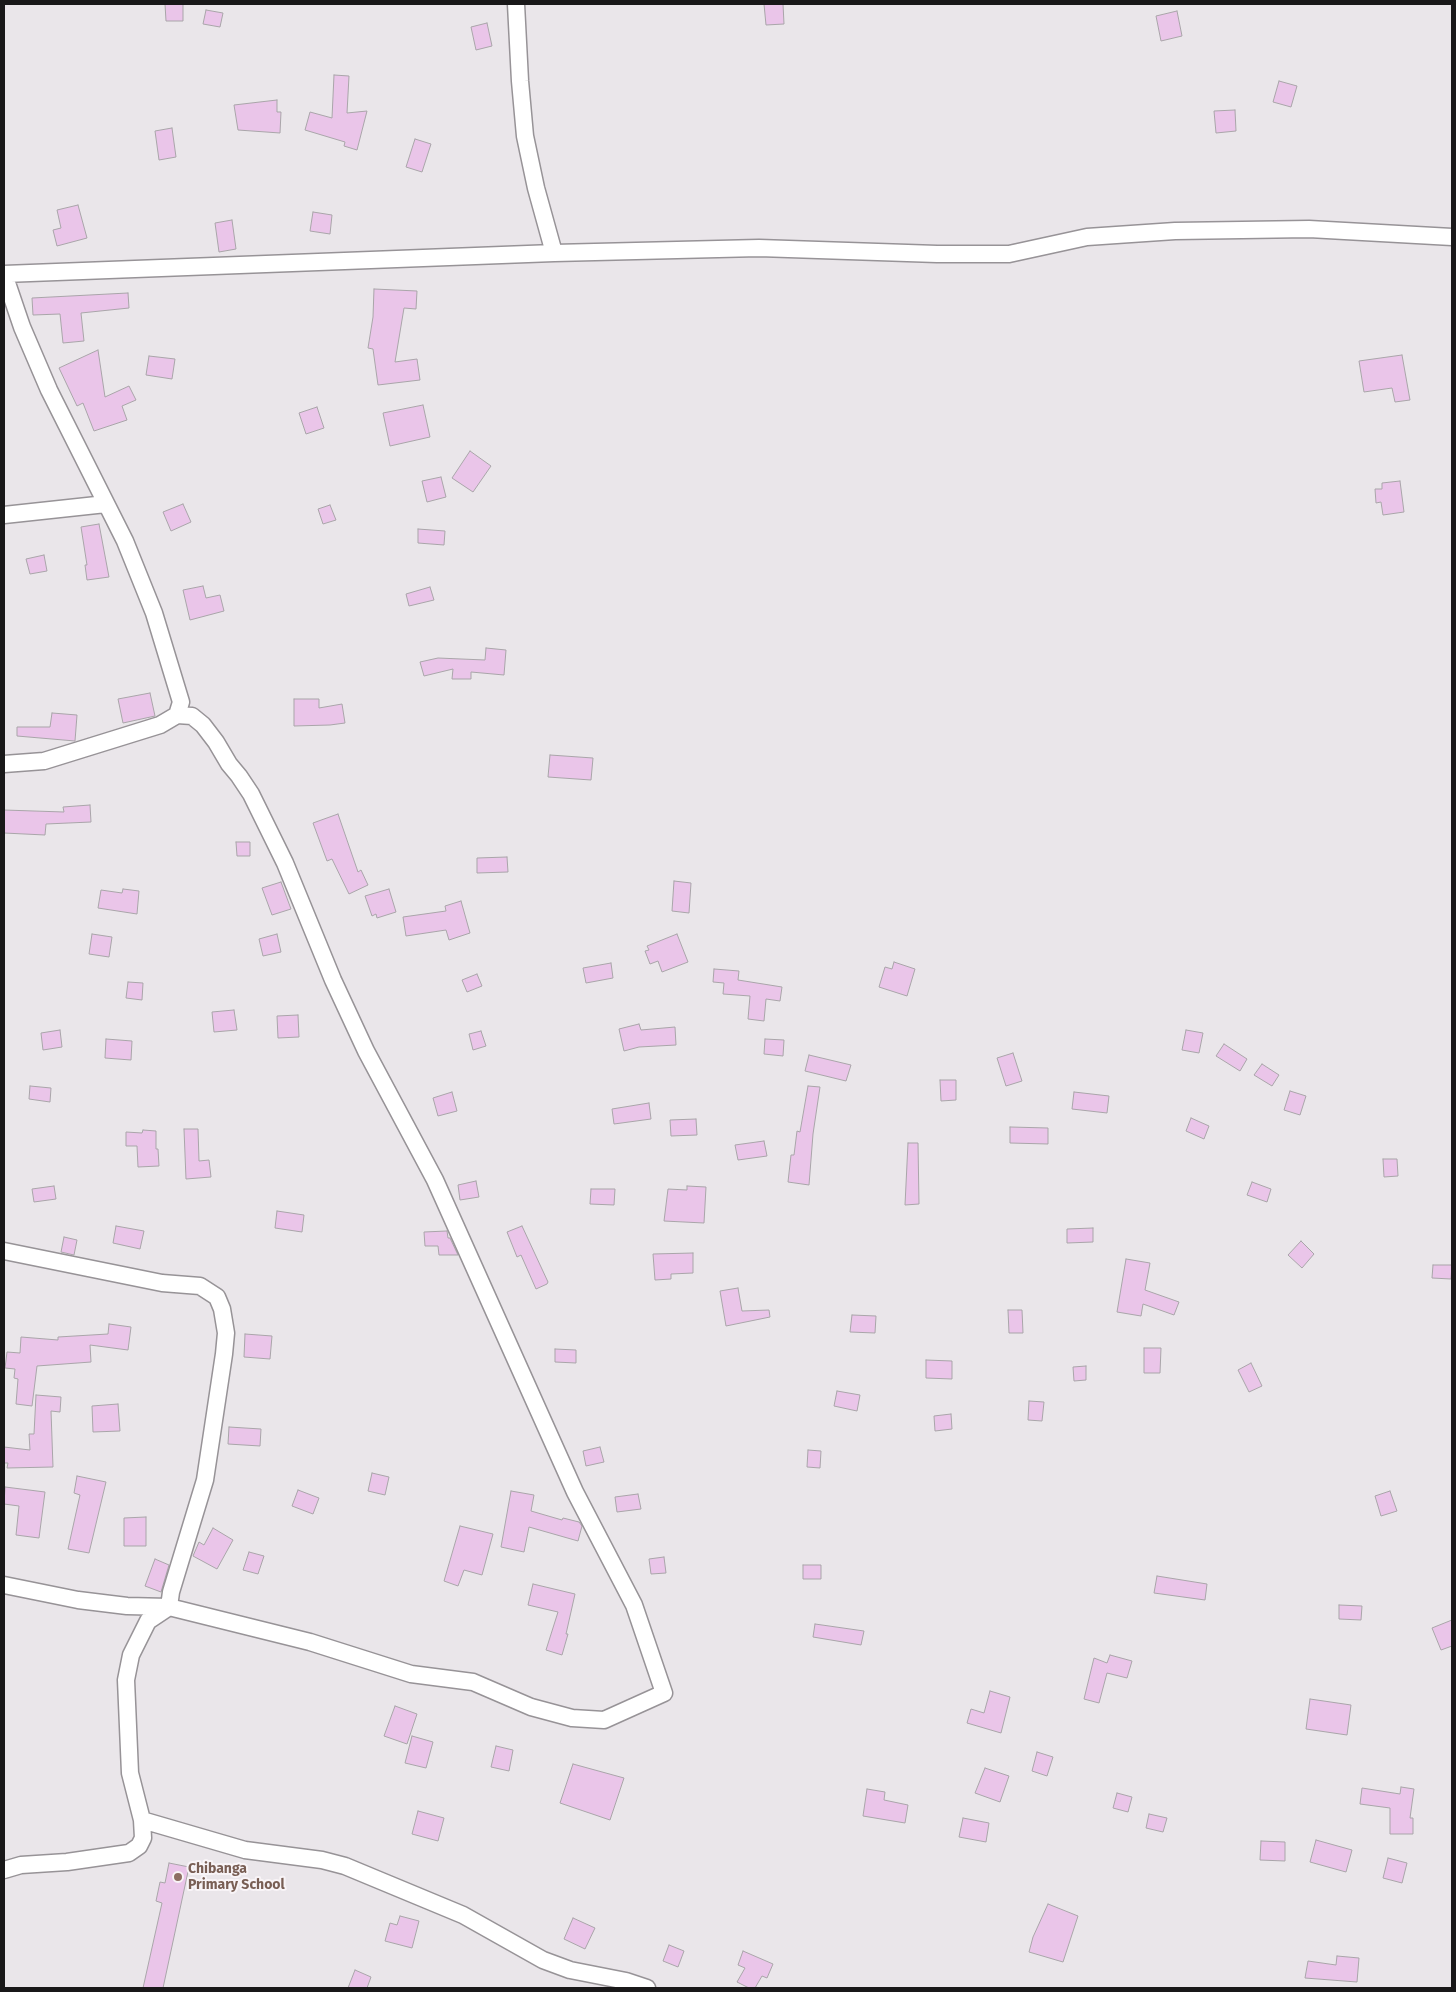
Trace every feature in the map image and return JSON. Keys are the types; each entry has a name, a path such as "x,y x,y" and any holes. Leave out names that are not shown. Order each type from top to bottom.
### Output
{"street":[{"path":"516,4 525,136 536,188 554,253"},
{"path":"176,715 181,702 154,613 125,541 49,390 22,327 4,274 554,253 759,248 937,254 1009,254 1087,236 1175,231 1309,229 1452,237"},
{"path":"4,515 106,504"},
{"path":"4,764 44,760 160,725 176,715 192,716 203,725 216,742 228,764 240,776 252,794 285,863 333,980 366,1051 435,1180 575,1492 634,1605 664,1693 604,1720 572,1718 531,1707 474,1682 411,1674 310,1642 169,1607 128,1606 78,1600 4,1584"},
{"path":"4,1251 162,1283 200,1286 217,1297 222,1309 226,1333 205,1480 171,1592 169,1607 148,1621 131,1654 126,1680 130,1772 142,1820 143,1838 139,1846 129,1853 67,1862 21,1865 4,1870"},
{"path":"142,1820 245,1850 322,1860 345,1866 463,1915 543,1960 570,1970 626,1981 647,1988"}],"building":[{"path":"165,4 183,4 183,21 166,21"},
{"path":"764,4 783,4 784,24 766,25"},
{"path":"206,10 223,13 220,27 203,24"},
{"path":"1177,11 1182,36 1161,41 1156,16"},
{"path":"487,23 492,46 476,50 471,27"},
{"path":"334,75 349,76 347,113 367,111 357,150 344,146 345,142 305,130 310,112 332,118"},
{"path":"1279,81 1297,86 1291,107 1273,102"},
{"path":"277,100 277,112 281,112 280,133 238,130 234,105"},
{"path":"1235,110 1236,131 1216,133 1214,111"},
{"path":"172,128 176,157 159,160 155,131"},
{"path":"415,139 431,144 422,172 406,167"},
{"path":"78,205 87,238 57,246 53,230 61,228 57,210"},
{"path":"313,212 332,215 330,234 310,231"},
{"path":"232,220 236,249 219,252 215,223"},
{"path":"374,289 417,291 416,309 404,308 395,362 417,359 420,380 378,385 373,349 368,348 373,317"},
{"path":"128,293 129,308 81,313 84,341 63,343 60,314 33,315 32,298"},
{"path":"98,350 105,397 129,386 136,400 122,406 127,420 94,431 83,403 77,406 59,368"},
{"path":"1402,355 1410,400 1395,402 1392,388 1364,392 1359,361"},
{"path":"149,356 175,359 172,379 146,375"},
{"path":"423,405 430,437 390,446 383,413"},
{"path":"317,407 324,428 306,434 299,413"},
{"path":"470,451 491,466 473,492 452,478"},
{"path":"441,477 446,497 427,502 422,481"},
{"path":"1400,481 1404,512 1383,515 1381,502 1376,503 1375,489 1382,489 1382,483"},
{"path":"183,504 191,522 171,531 163,512"},
{"path":"330,505 336,520 323,524 318,509"},
{"path":"99,524 109,577 87,580 85,565 87,565 81,527"},
{"path":"418,529 445,531 444,545 418,543"},
{"path":"44,555 47,571 30,574 26,559"},
{"path":"203,586 206,598 220,595 224,611 190,620 183,590"},
{"path":"430,587 434,600 409,606 406,594"},
{"path":"486,648 506,650 504,675 471,672 471,679 452,679 453,669 424,676 420,662 438,658 485,660"},
{"path":"150,693 155,716 123,723 118,699"},
{"path":"294,699 319,699 319,708 342,704 345,723 294,726"},
{"path":"52,713 77,715 75,741 17,736 17,727 50,727"},
{"path":"550,755 593,758 591,780 548,777"},
{"path":"90,805 91,822 46,824 45,835 4,833 4,810 64,812 63,807"},
{"path":"338,814 358,872 361,870 368,885 349,894 332,859 327,861 313,823"},
{"path":"236,842 250,842 250,856 237,856"},
{"path":"507,857 508,872 477,873 477,858"},
{"path":"674,881 691,883 689,913 672,911"},
{"path":"281,882 291,909 272,915 262,888"},
{"path":"123,889 139,891 137,914 98,908 101,890 122,893"},
{"path":"389,889 396,912 377,918 376,914 372,916 365,896"},
{"path":"461,901 470,933 449,940 446,930 406,936 403,917 446,911 445,906"},
{"path":"92,934 112,937 109,957 89,954"},
{"path":"277,934 281,952 263,956 259,939"},
{"path":"677,934 688,962 662,972 658,961 650,964 645,951 649,950 647,946"},
{"path":"894,962 915,969 907,996 879,987 885,967 892,969"},
{"path":"611,963 613,978 586,983 583,968"},
{"path":"714,969 739,971 738,980 782,987 780,1001 766,999 764,1021 748,1019 750,996 723,994 724,983 713,982"},
{"path":"477,974 482,986 467,992 462,980"},
{"path":"128,982 143,983 142,1000 126,998"},
{"path":"234,1010 237,1030 214,1032 212,1012"},
{"path":"298,1015 299,1037 278,1038 277,1016"},
{"path":"639,1024 641,1030 675,1027 676,1045 639,1047 624,1051 619,1029"},
{"path":"60,1030 62,1047 43,1050 41,1033"},
{"path":"1186,1030 1203,1033 1199,1053 1182,1050"},
{"path":"481,1031 486,1046 473,1050 469,1034"},
{"path":"106,1039 132,1041 131,1060 105,1058"},
{"path":"765,1039 784,1040 783,1056 764,1054"},
{"path":"1224,1044 1247,1059 1240,1071 1216,1056"},
{"path":"1013,1053 1022,1081 1006,1086 997,1058"},
{"path":"809,1055 851,1065 846,1081 805,1071"},
{"path":"1262,1064 1279,1075 1272,1086 1254,1075"},
{"path":"940,1080 956,1080 956,1100 941,1101"},
{"path":"30,1086 51,1088 50,1102 29,1099"},
{"path":"808,1086 820,1087 813,1134 809,1185 788,1182 791,1155 794,1155 797,1131 800,1132"},
{"path":"1290,1091 1306,1096 1300,1115 1284,1110"},
{"path":"452,1092 457,1111 438,1116 433,1098"},
{"path":"1074,1092 1109,1096 1107,1113 1072,1109"},
{"path":"649,1103 651,1119 614,1124 612,1109"},
{"path":"1191,1118 1209,1126 1204,1139 1186,1131"},
{"path":"696,1119 697,1135 671,1136 670,1120"},
{"path":"1010,1127 1048,1128 1048,1144 1010,1143"},
{"path":"184,1129 198,1129 199,1161 209,1160 211,1177 186,1179"},
{"path":"143,1130 156,1131 156,1149 158,1149 159,1166 138,1167 137,1146 126,1146 126,1132 142,1133"},
{"path":"764,1141 767,1156 738,1160 735,1145"},
{"path":"908,1143 918,1143 919,1204 905,1205"},
{"path":"1383,1159 1397,1159 1398,1176 1384,1177"},
{"path":"476,1181 479,1197 460,1200 458,1185"},
{"path":"1252,1182 1271,1189 1267,1202 1247,1195"},
{"path":"54,1186 56,1199 34,1202 32,1189"},
{"path":"687,1186 706,1187 704,1223 664,1221 668,1189 687,1190"},
{"path":"591,1189 615,1189 614,1205 590,1204"},
{"path":"277,1211 304,1215 302,1232 275,1228"},
{"path":"116,1226 144,1231 140,1249 113,1243"},
{"path":"522,1226 548,1282 536,1289 521,1255 517,1257 507,1232"},
{"path":"1093,1228 1093,1242 1067,1243 1067,1229"},
{"path":"447,1231 448,1238 450,1238 458,1255 439,1255 438,1246 425,1246 424,1232"},
{"path":"64,1237 77,1240 74,1255 61,1252"},
{"path":"1301,1241 1314,1254 1302,1268 1288,1255"},
{"path":"693,1253 693,1273 671,1274 671,1279 655,1280 653,1254"},
{"path":"1126,1259 1150,1263 1145,1290 1179,1302 1174,1315 1143,1304 1141,1316 1117,1312"},
{"path":"1433,1265 1452,1265 1451,1279 1432,1278"},
{"path":"738,1288 742,1311 769,1310 770,1317 726,1326 720,1291"},
{"path":"1008,1310 1022,1310 1023,1333 1009,1333"},
{"path":"852,1315 876,1316 875,1333 850,1332"},
{"path":"109,1324 131,1327 128,1350 90,1345 91,1362 37,1366 32,1406 16,1404 18,1379 14,1378 15,1369 5,1368 7,1352 20,1353 21,1337 58,1340 58,1337 108,1334"},
{"path":"245,1334 272,1336 270,1359 244,1357"},
{"path":"1144,1348 1161,1348 1160,1373 1144,1373"},
{"path":"555,1349 576,1350 576,1363 555,1362"},
{"path":"926,1360 952,1361 952,1379 926,1378"},
{"path":"1251,1363 1262,1386 1249,1392 1238,1370"},
{"path":"1086,1366 1086,1380 1074,1381 1073,1367"},
{"path":"837,1391 860,1395 857,1411 834,1406"},
{"path":"36,1395 61,1397 60,1412 51,1411 53,1467 7,1468 8,1463 4,1463 4,1447 30,1450 29,1434 34,1434"},
{"path":"1029,1401 1044,1402 1042,1421 1028,1420"},
{"path":"118,1404 120,1431 93,1432 92,1406"},
{"path":"951,1414 952,1429 935,1431 934,1416"},
{"path":"229,1427 261,1429 260,1446 228,1444"},
{"path":"600,1447 604,1462 586,1466 583,1451"},
{"path":"808,1450 821,1451 820,1468 807,1467"},
{"path":"372,1473 389,1477 385,1495 368,1491"},
{"path":"77,1476 106,1482 89,1553 68,1549 80,1495 74,1493"},
{"path":"5,1487 45,1492 39,1538 16,1535 19,1506 4,1504"},
{"path":"298,1490 319,1498 313,1514 292,1506"},
{"path":"511,1491 534,1495 531,1511 562,1520 563,1518 579,1522 582,1526 578,1541 529,1527 524,1552 501,1547"},
{"path":"1390,1491 1397,1511 1381,1516 1375,1496"},
{"path":"638,1494 641,1509 617,1512 615,1497"},
{"path":"146,1517 146,1546 124,1546 124,1518"},
{"path":"460,1526 493,1534 482,1575 464,1570 458,1586 444,1581"},
{"path":"213,1528 233,1540 217,1569 193,1556 199,1542 204,1545"},
{"path":"249,1552 264,1556 258,1574 243,1570"},
{"path":"664,1557 666,1573 651,1574 649,1559"},
{"path":"155,1559 169,1565 161,1592 145,1586"},
{"path":"803,1565 821,1565 821,1579 803,1579"},
{"path":"1157,1576 1207,1584 1205,1600 1154,1593"},
{"path":"533,1584 575,1594 562,1655 546,1650 558,1612 528,1605"},
{"path":"1339,1605 1362,1606 1361,1620 1339,1619"},
{"path":"1452,1620 1452,1646 1441,1650 1432,1628"},
{"path":"815,1624 864,1631 861,1645 813,1637"},
{"path":"1110,1655 1132,1661 1127,1678 1107,1673 1099,1703 1084,1699 1094,1658 1107,1663"},
{"path":"990,1691 1010,1697 1001,1733 967,1723 971,1709 984,1713"},
{"path":"1310,1699 1351,1705 1347,1735 1306,1729"},
{"path":"395,1706 417,1714 407,1744 384,1736"},
{"path":"412,1736 433,1742 426,1768 405,1763"},
{"path":"496,1746 513,1750 509,1771 491,1767"},
{"path":"1037,1752 1053,1757 1047,1776 1032,1771"},
{"path":"573,1764 624,1778 610,1820 560,1803"},
{"path":"985,1768 1009,1776 1000,1802 975,1793"},
{"path":"1401,1787 1414,1789 1410,1818 1413,1818 1413,1834 1390,1834 1390,1808 1360,1804 1362,1788 1400,1794"},
{"path":"867,1789 885,1792 884,1800 908,1805 905,1823 863,1816"},
{"path":"1117,1793 1132,1797 1128,1812 1113,1808"},
{"path":"418,1811 444,1818 438,1841 412,1834"},
{"path":"1149,1814 1167,1818 1163,1832 1146,1828"},
{"path":"963,1818 989,1823 986,1842 959,1837"},
{"path":"1316,1840 1352,1850 1346,1872 1310,1862"},
{"path":"1261,1841 1285,1842 1285,1861 1260,1860"},
{"path":"1388,1858 1407,1863 1402,1883 1383,1878"},
{"path":"169,1863 189,1867 163,1988 143,1988 162,1903 156,1901 160,1882 165,1883"},
{"path":"1048,1904 1078,1916 1063,1962 1029,1952 1033,1937"},
{"path":"400,1916 419,1921 412,1948 385,1941 390,1923 397,1925"},
{"path":"573,1918 595,1928 585,1949 564,1939"},
{"path":"669,1945 684,1951 678,1967 663,1961"},
{"path":"743,1951 773,1964 767,1978 762,1976 755,1988 749,1988 737,1982 745,1968 738,1965"},
{"path":"1337,1956 1359,1958 1357,1982 1305,1978 1308,1961 1336,1965"},
{"path":"355,1970 371,1977 367,1988 348,1988"}],"place":[{"name":"Chibanga Primary School","path":"178,1877"}]}
